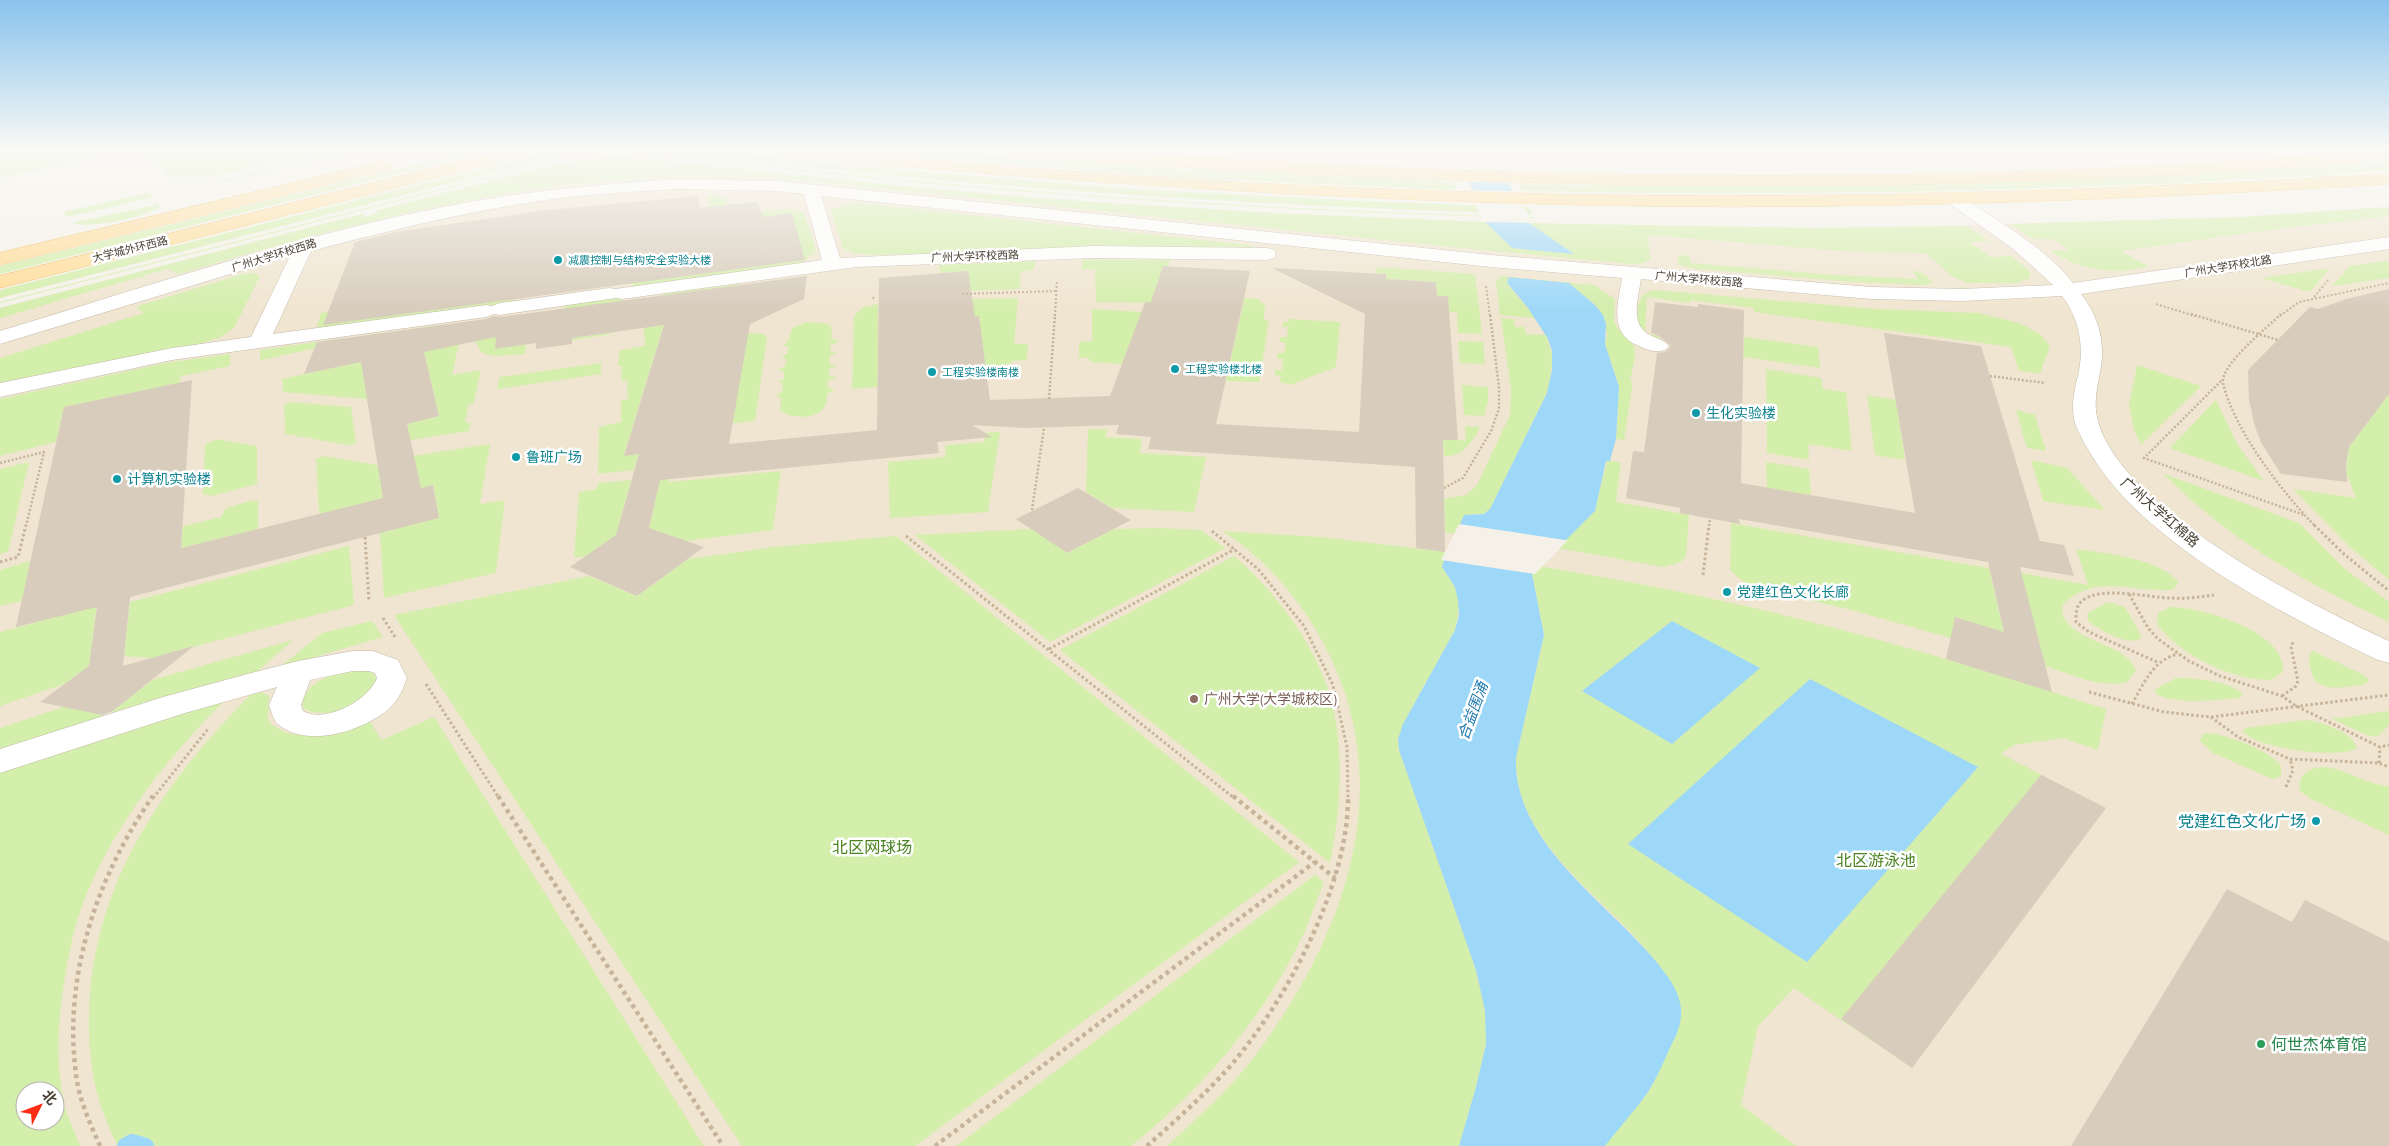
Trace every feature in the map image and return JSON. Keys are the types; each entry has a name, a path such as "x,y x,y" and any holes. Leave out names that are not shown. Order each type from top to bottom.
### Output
{"main road":[{"name":"大学城外环西路","path":"0,259 226,204"},
{"name":"大学城外环西路","path":"0,282 308,204"}],"lane":[{"name":"广州大学环校西路","path":"0,338 304,246 445,211 488,204"},
{"path":"815,204 833,264"},
{"name":"广州大学环校西路","path":"950,204 1330,244 1632,273 1871,293 1955,296 2068,290"},
{"name":"广州大学红棉路","path":"1961,204 2033,256 2068,290 2085,318 2092,338 2092,352 2084,389 2085,419 2102,454 2120,478 2162,517 2209,554 2306,612 2389,653"},
{"name":"广州大学环校北路","path":"2068,290 2389,243"},
{"name":"广州大学环校西路","path":"0,390 149,358 833,264 1059,252 1274,254 1330,244"},
{"path":"259,342 304,246"},
{"path":"1632,273 1626,316 1628,328 1642,340 1658,346"},
{"path":"0,761 174,705 298,671"}],"path":[{"path":"1049,399 1059,252"},
{"path":"2313,298 2331,277"},
{"path":"1444,488 1463,478 1492,431 1499,409 1499,388 1485,282"},
{"path":"2306,516 2144,458 2222,381 2225,370 2287,309 2299,302 2313,298 2389,283"},
{"path":"962,294 1056,292"},
{"path":"873,297 874,301"},
{"path":"2155,304 2278,340"},
{"path":"1990,376 2044,383"},
{"path":"2222,381 2232,408 2257,454 2273,478 2306,516 2368,575 2389,591"},
{"path":"1032,510 1044,428"},
{"path":"0,463 44,452 18,557 0,562"},
{"path":"1704,575 1710,519"},
{"path":"1147,1146 1194,1104 1242,1051 1279,999 1313,939 1335,879 1348,826 1351,774 1345,726 1333,683 1298,616 1258,568 1212,531"},
{"path":"906,536 1335,879"},
{"path":"364,537 369,602"},
{"path":"1048,650 1235,548"},
{"path":"2158,662 2089,632 2076,622 2074,613 2076,605 2098,594 2129,594 2180,598 2218,594"},
{"path":"2129,594 2148,628 2158,639 2179,654 2220,676 2282,696 2296,706 2380,747 2389,745"},
{"path":"383,618 399,643"},
{"path":"2282,696 2296,686 2298,681 2290,647 2291,642 2299,635"},
{"path":"2132,704 2158,662 2168,656 2179,654"},
{"path":"421,677 724,1146"},
{"path":"2089,692 2164,713 2211,717 2389,695"},
{"path":"2211,717 2238,737 2290,758 2379,763 2389,767"},
{"path":"100,1146 82,1103 74,1057 73,1010 82,956 95,906 116,857 160,787 212,724"},
{"path":"2379,763 2380,747"},
{"path":"2286,787 2293,770 2290,758"},
{"path":"935,1146 1315,862"}],"shaded area":[{"name":"广州大学(大学城校区)","path":"400,204 1127,204 1341,217 1582,225 1814,228 2242,217 2389,207 2389,1146 0,1146 0,308 362,214 366,217 378,213 375,211"}],"green space":[{"path":"97,204 121,204 67,217 64,212"},
{"path":"159,204 158,208 150,212 128,219 90,225 72,223"},
{"path":"252,204 275,204 0,274 0,266"},
{"path":"339,204 367,204 0,298 0,290"},
{"path":"380,204 385,204 0,303"},
{"path":"400,204 448,204 329,232 179,274 167,269 0,318 0,308 362,214 366,217 378,213 375,211"},
{"path":"710,204 742,204 700,208 710,206"},
{"path":"872,204 1255,247 869,255 853,253 843,248 832,214 832,210 841,206"},
{"path":"1037,204 1135,204 1485,222 1512,248 1573,253 1529,223 1814,228 1967,226 1989,241 1970,242 1991,257 2012,256 2031,273 2028,279 2016,283 1968,283 1953,277 1925,253 1843,251 1648,235 1650,259 1644,263 1632,264"},
{"path":"1208,204 1534,218 1422,214"},
{"path":"1304,204 1459,204 1529,207 1532,214 1424,210"},
{"path":"2389,207 2389,216 2262,231 2121,251 2148,266 2124,271 2085,267 2073,263 2051,251 2070,250 2053,239 2033,239 2010,224 2242,217"},
{"path":"790,209 804,213 815,247 815,252 802,263 633,287 633,283 761,212"},
{"path":"1689,254 1691,263 1837,275 1918,279 1912,270 1924,274 1933,282 1925,285 1854,282 1697,269 1678,265 1678,257"},
{"path":"1082,260 1170,260 1159,303 1096,302 1095,269 1082,269"},
{"path":"1035,261 1034,270 1021,271 1019,289 961,291 968,271 940,273 939,265"},
{"path":"2384,261 2389,262 2389,278 2332,286 2350,266"},
{"path":"1377,267 1475,274 1482,334 1458,333 1457,312 1449,312 1448,296 1437,296 1436,282 1386,279 1386,274 1376,273"},
{"path":"2330,268 2310,292 2261,278"},
{"path":"254,273 260,276 234,328 221,337 193,346 0,386 0,358 144,313 137,308 138,306 243,274"},
{"path":"1501,276 1594,285 1615,299 1614,321 1618,329 1634,346 1635,357 1630,381 1633,382 1624,440 1616,439 1619,387 1605,344 1607,334 1603,315 1595,305 1569,283 1508,285 1536,318 1500,315 1496,281"},
{"path":"739,284 738,289 669,307 624,455 639,453 634,470 598,474 599,427 621,422 621,400 628,399 627,380 621,381 622,366 618,366 620,350 645,346 643,319 663,294"},
{"path":"1212,289 1246,290 1244,298 1259,299 1265,306 1264,320 1269,321 1259,382 1226,381 1244,300 1209,298"},
{"path":"1655,290 1878,309 1978,313 2022,324 2041,335 2050,346 2040,373 2019,371 2011,347 1754,312 1753,308 1690,300 1690,303 1647,297 1645,333 1638,324 1639,302 1644,294"},
{"path":"614,297 626,301 620,330 606,335 572,340 572,338 607,333 565,309 566,305"},
{"path":"515,298 510,304 322,329 317,326 321,313"},
{"path":"1018,298 1014,344 1028,344 1027,360 1012,361 1011,364 985,366 979,317 964,318 962,299"},
{"path":"878,304 878,387 852,389 854,316 863,307"},
{"path":"1092,309 1141,312 1123,364 1090,362 1089,358 1079,358 1079,342 1092,341"},
{"path":"499,318 495,349 526,344 525,354 493,356 481,352 476,342 478,327"},
{"path":"1501,318 1514,319 1515,327 1524,327 1526,334 1546,335 1553,358 1548,390 1490,510 1484,514 1464,515 1457,534 1445,532 1444,499 1466,495 1477,485 1510,415 1511,390"},
{"path":"1289,319 1340,322 1336,367 1290,385 1280,382 1281,376 1275,375 1275,370 1282,370 1283,359 1277,359 1278,353 1284,353 1286,343 1280,342 1280,337 1287,337 1288,327 1283,327 1283,322 1289,322"},
{"path":"807,322 828,324 832,328 831,339 837,340 837,343 831,344 830,351 837,353 830,356 829,363 836,366 829,369 829,376 836,377 828,381 828,388 835,390 827,394 825,406 821,411 804,417 790,415 780,410 781,398 776,395 782,392 783,384 778,381 784,379 784,372 779,369 785,366 786,359 781,357 787,354 788,347 782,345 788,342 792,328"},
{"path":"441,325 460,338 452,375 481,370 474,403 469,404 465,423 471,423 469,431 391,443 388,428 439,416 422,344 371,340 369,335"},
{"path":"748,333 764,334 767,338 755,421 732,423"},
{"path":"1646,334 1659,336 1659,339"},
{"path":"1744,337 1818,347 1820,368 1743,357"},
{"path":"346,338 346,342 260,360 260,350"},
{"path":"1458,341 1483,342 1485,364 1460,363"},
{"path":"230,354 230,366 181,376 180,383 64,407 56,442 0,456 0,399 165,363"},
{"path":"361,362 367,399 283,392 282,379"},
{"path":"601,363 601,374 497,389 500,377"},
{"path":"2137,365 2201,386 2141,445 2134,430 2129,405"},
{"path":"1766,369 1821,378 1823,389 1846,392 1852,451 1808,444 1809,460 1767,453"},
{"path":"1462,385 1488,387 1488,402 1484,416 1464,415"},
{"path":"2389,394 2389,580 2350,547 2293,489 2356,498 2346,472 2349,447"},
{"path":"1867,395 1896,400 1905,460 1875,455"},
{"path":"2216,400 2237,444 2264,481 2170,448"},
{"path":"290,402 351,407 356,443 348,445 285,434 284,405"},
{"path":"2016,410 2035,415 2046,451 2027,448"},
{"path":"1465,426 1480,427 1466,448 1457,454 1444,456 1443,438 1466,441"},
{"path":"1088,429 1108,429 1105,437 1142,439 1140,453 1206,457 1194,512 1112,508 1086,492"},
{"path":"1000,432 988,512 890,518 888,462 946,457 945,445 985,442 984,433"},
{"path":"216,439 257,446 257,484 212,496 203,494 205,445"},
{"path":"490,444 480,504 505,500 496,573 384,598 380,533 439,517 433,485 421,488 394,459"},
{"path":"323,456 378,465 383,498 319,514 316,459"},
{"path":"1607,460 1621,463 1616,502 1689,515 1686,556 1681,562 1664,567 1557,548 1595,511"},
{"path":"2031,460 2067,468 2105,510 2043,501"},
{"path":"29,462 8,552 0,554 0,469"},
{"path":"1766,462 1809,469 1811,495 1767,488"},
{"path":"662,471 670,471 669,482 781,471 773,530 686,541 649,528"},
{"path":"2164,474 2299,523 2344,568 2389,602 2389,622 2298,576 2269,558 2214,519"},
{"path":"631,480 616,535 587,556 574,558 579,492 597,489 598,483"},
{"path":"253,500 258,502 258,529 181,548 183,526 221,517 226,508"},
{"path":"1731,523 1989,568 2009,655 1980,625 1956,617 1951,638 1851,610 1747,585 1730,570"},
{"path":"1159,528 1201,530 1225,548 1050,642 915,535 1032,529 1067,553 1114,529"},
{"path":"1222,531 1320,537 1448,552 1443,568 1455,587 1458,598 1455,630 1403,724 1399,750 1476,970 1485,1011 1486,1043 1459,1146 1167,1146 1234,1081 1254,1057 1286,1011 1313,963 1335,914 1351,863 1359,811 1358,758 1349,705 1328,652 1308,617 1283,584 1254,555"},
{"name":"北区网球场","path":"896,536 1299,862 915,1146 742,1146 394,615 589,576 637,596 688,559 774,547"},
{"path":"349,546 354,605 151,658 124,656 130,602"},
{"path":"2076,549 2116,555 2144,562 2169,574 2178,582 2174,589 2169,590 2113,586 2087,589 2074,595 2063,605 2062,615 2069,625 2089,638 2121,653 2130,661 2136,670 2127,682 2107,684 2096,682 2045,666 2021,573 2088,585"},
{"path":"1234,556 1282,606 1309,647 1320,668 1328,690 1337,730 1340,768 1336,825 1330,863 1060,650"},
{"path":"30,561 22,601 0,606 0,570"},
{"name":"北区游泳池","path":"1539,566 1688,594 1798,619 1869,637 2106,709 2098,750 2063,738 2014,745 2001,754 2106,808 1912,1068 1794,988 1758,1026 1741,1105 1796,1146 1605,1146 1620,1125 1674,987 1657,962 1642,945 1558,858 1541,836 1527,812 1519,786 1516,758 1544,635 1532,574"},
{"path":"99,588 89,666 64,684 0,706 0,632 90,608"},
{"path":"2108,602 2125,607 2141,638 2135,640 2121,639 2106,633 2088,621 2088,613"},
{"path":"2170,607 2201,611 2240,624 2257,633 2281,657 2283,672 2271,680 2256,679 2224,671 2193,656 2167,636 2157,624 2158,613"},
{"path":"372,621 383,637 280,667 322,633"},
{"path":"293,640 252,676 0,754 0,728 64,707 107,716 152,680"},
{"path":"2313,651 2362,674 2370,680 2366,684 2336,688 2321,685 2315,681 2309,662 2309,655"},
{"path":"364,669 374,674 377,682 372,691 356,704 346,709 325,713 304,709 301,701 306,692 320,681 336,674"},
{"path":"2176,678 2201,679 2220,683 2236,689 2242,694 2239,698 2185,701 2174,700 2156,694 2155,689"},
{"path":"254,691 269,696 268,720 278,729 290,734 316,734 368,718 381,740 434,717 704,1146 118,1146 110,1131 99,1100 90,1052 89,1018 93,970 103,924 118,880 138,839 163,799 190,761"},
{"path":"230,695 185,742 144,794 108,849 94,879 81,909 68,959 60,1020 60,1081 15,1081 15,1131 65,1131 65,1106 80,1146 0,1146 0,769"},
{"path":"2389,711 2389,725 2377,737 2367,735 2332,719"},
{"path":"2305,720 2327,725 2343,732 2350,737 2357,748 2333,753 2297,750 2263,743 2250,737 2243,731 2246,728"},
{"path":"2205,733 2235,739 2258,749 2276,760 2281,766 2281,776 2275,779 2270,778 2213,753 2200,741"},
{"path":"2322,767 2339,770 2372,783 2389,786 2389,835 2309,798 2300,791 2300,781 2305,773"},
{"path":"1315,875 1324,882 1309,922 1270,995 1229,1050 1206,1076 1182,1101 1131,1146 956,1146"}],"water":[{"path":"1478,204 1519,204 1529,223 1574,254 1512,248 1485,222"},
{"name":"合益围涌","path":"1509,277 1569,283 1595,305 1603,315 1606,324 1605,344 1619,387 1616,439 1610,461 1606,461 1595,511 1532,574 1544,635 1516,758 1519,788 1529,816 1545,843 1588,892 1654,959 1673,985 1681,1008 1681,1016 1674,1040 1651,1087 1605,1146 1459,1146 1486,1044 1485,1011 1476,970 1399,750 1398,739 1403,724 1455,630 1459,615 1455,587 1442,567 1444,560 1464,515 1484,514 1490,509 1547,393 1552,370 1552,351 1548,339 1528,308 1507,283"},
{"path":"1672,621 1760,668 1672,744 1582,691"},
{"path":"1810,679 1978,767 1807,962 1628,844"}],"pier":[{"path":"1476,204 1523,204 1533,223 1483,222"},
{"path":"1459,524 1568,540 1535,574 1441,560"}],"building":[{"name":"减震控制与结构安全实验大楼","path":"607,204 699,204 700,208 758,204 763,217 792,213 805,260 323,325 355,242 396,232 548,210"},
{"path":"1163,266 1250,271 1216,424 1359,432 1365,314 1272,268 1386,274 1386,279 1436,282 1437,296 1448,296 1458,440 1443,440 1445,552 1416,548 1415,467 1148,449 1151,437 1116,434 1119,425 1025,428 972,425 992,437 937,442 939,453 660,480 649,528 704,547 637,596 570,567 616,535 639,454 624,456 664,325 572,338 572,344 536,349 536,343 495,349 496,337 424,352 439,416 407,424 421,488 433,485 439,518 130,597 123,666 194,646 113,711 102,715 40,702 89,666 97,607 16,627 64,407 192,380 181,548 383,498 361,362 304,374 317,342 486,319 494,316 500,317 807,276 804,299 750,324 729,444 877,430 879,278 968,271 975,317 979,316 990,400 1110,396 1145,302 1151,302"},
{"path":"2389,289 2389,394 2349,447 2346,464 2347,482 2281,474 2262,444 2255,427 2249,400 2248,370 2310,307 2318,309 2346,299"},
{"name":"生化实验楼","path":"1655,302 1698,307 1698,304 1744,310 1741,483 1915,513 1884,333 1981,346 2040,541 2064,545 2074,576 2020,567 2052,692 1946,659 1955,617 2004,632 1988,562 1739,519 1740,524 1680,513 1680,508 1626,498 1633,451 1644,452 1657,353 1665,352 1671,346 1659,336 1651,333"},
{"path":"1078,488 1131,520 1067,553 1016,519"},
{"path":"2041,775 2106,808 1912,1068 1841,1019"},
{"name":"何世杰体育馆","path":"2227,889 2292,922 2305,900 2389,942 2389,1146 2071,1146"}],"waterway":[{"path":"125,1146 132,1142 146,1146"}],"place":[{"name":"减震控制与结构安全实验大楼","path":"558,260"},
{"name":"工程实验楼北楼","path":"1175,369"},
{"name":"工程实验楼南楼","path":"932,372"},
{"name":"生化实验楼","path":"1696,413"},
{"name":"鲁班广场","path":"516,457"},
{"name":"计算机实验楼","path":"117,479"},
{"name":"党建红色文化长廊","path":"1727,592"},
{"name":"广州大学(大学城校区)","path":"1194,699"},
{"name":"党建红色文化广场","path":"2316,821"},
{"name":"何世杰体育馆","path":"2261,1044"}]}
